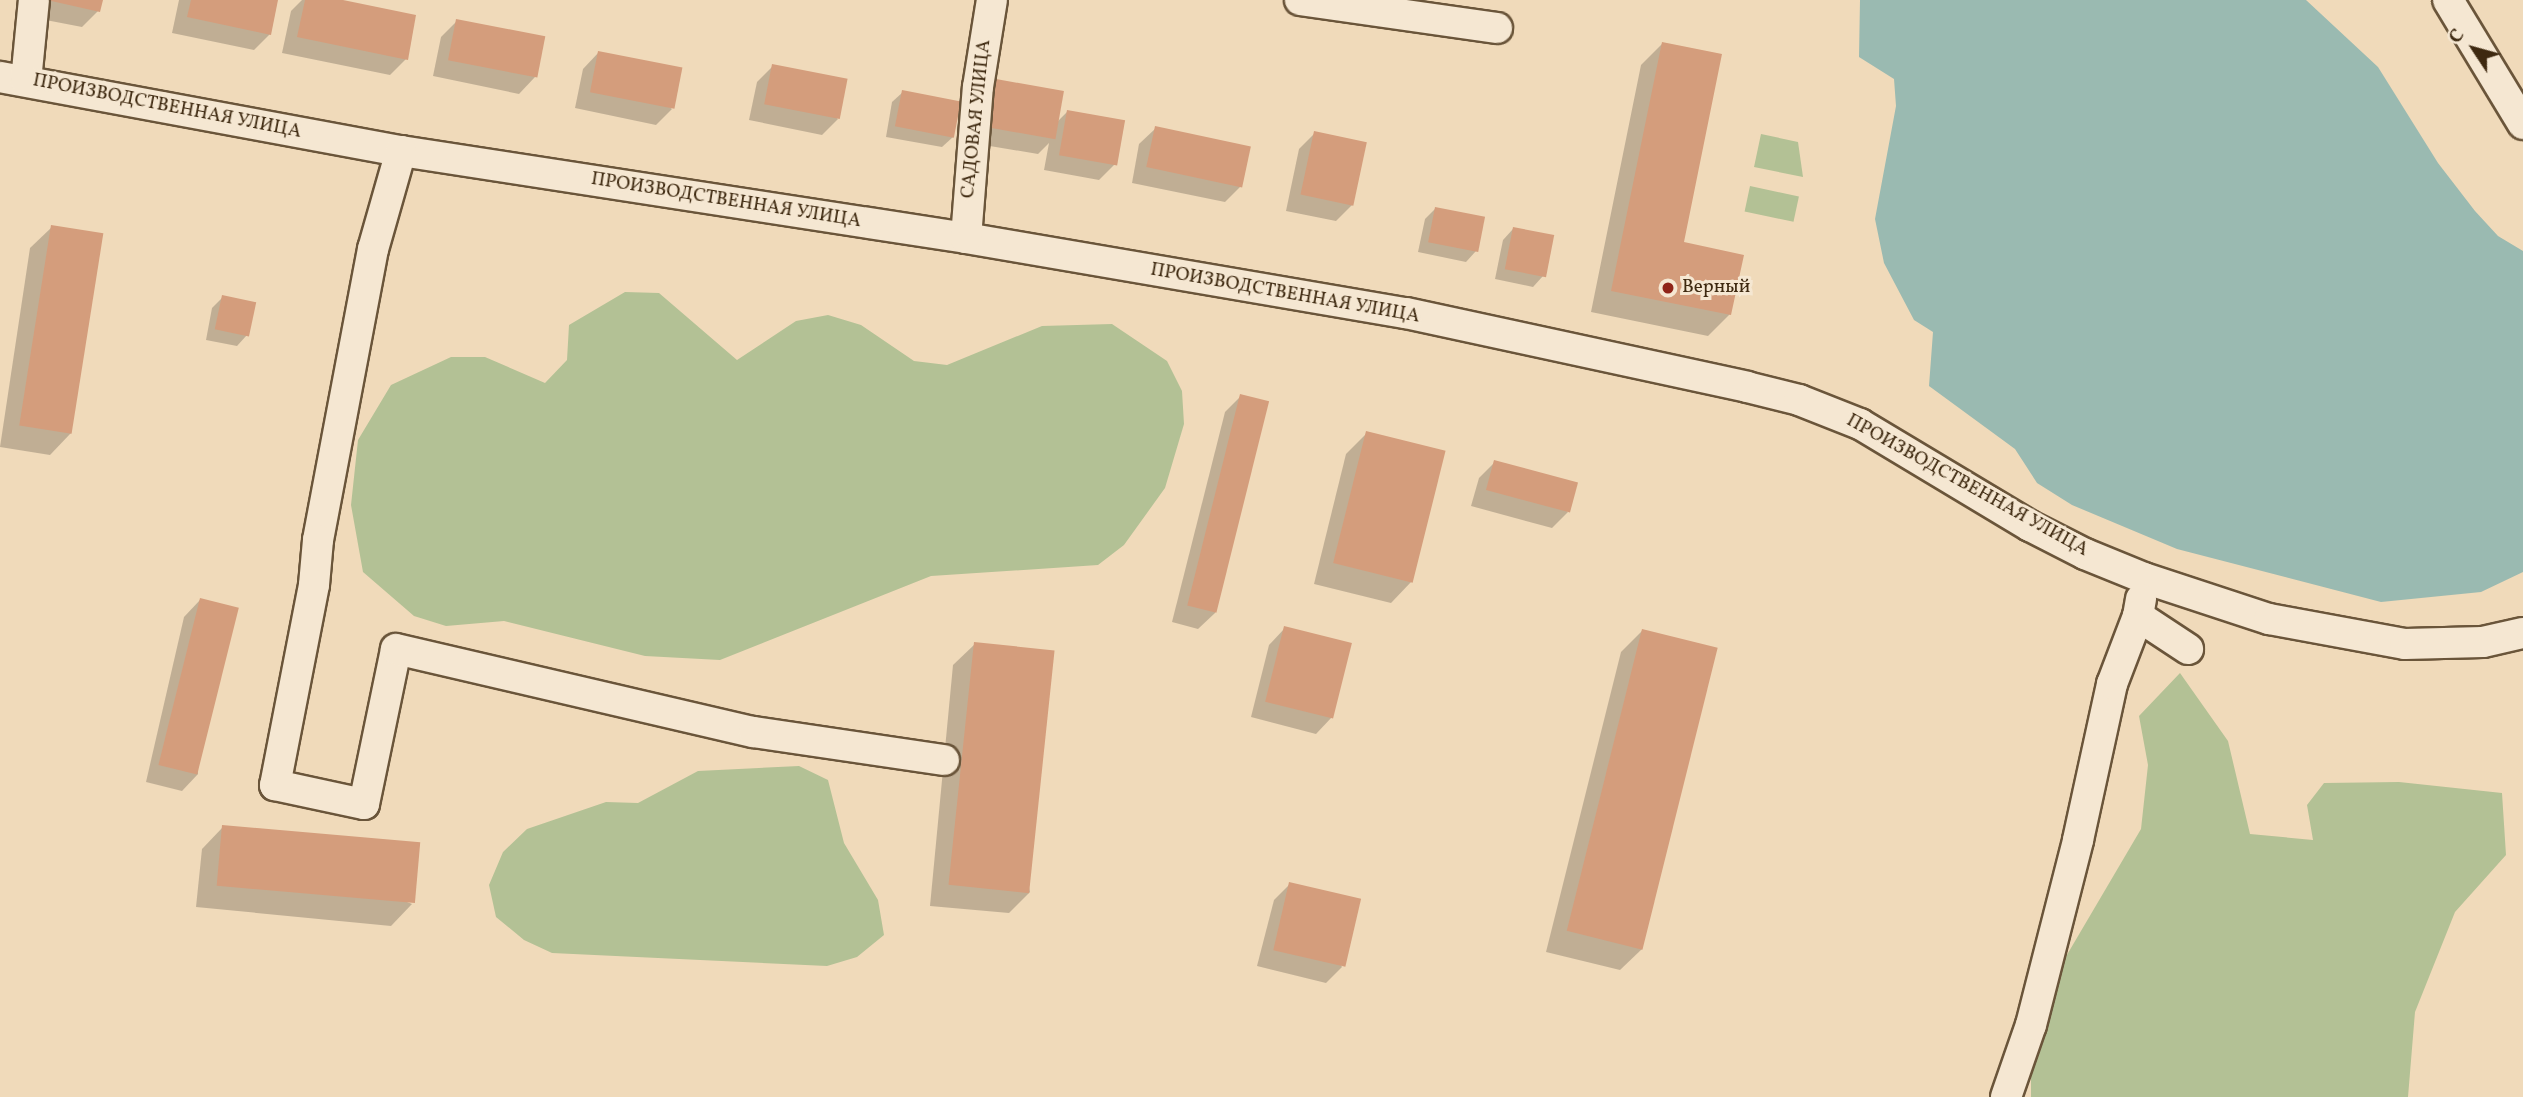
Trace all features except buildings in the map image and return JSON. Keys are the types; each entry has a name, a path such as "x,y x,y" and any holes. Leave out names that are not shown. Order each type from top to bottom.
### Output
{"street":[{"path":"13,79 34,0"},
{"name":"САДОВАЯ УЛИЦА","path":"966,238 978,87 992,0"},
{"path":"1300,0 1497,28"},
{"path":"2448,0 2523,124"},
{"name":"ПРОИЗВОДСТВЕННАЯ УЛИЦА","path":"13,79 401,152 966,238 1406,313 1799,400 1860,424 2029,526 2144,578 2269,619 2405,644 2483,642 2523,633"},
{"path":"401,152 373,249 318,540 314,585 275,785 364,804 396,649 754,732 944,760"},
{"path":"2006,1097 2031,1025 2078,840 2112,684 2138,617 2144,578"},
{"path":"2138,617 2188,649"}],"green space":[{"path":"1761,134 1798,142 1803,177 1754,167"},
{"path":"1750,186 1799,196 1794,222 1745,211"},
{"path":"625,292 659,293 737,360 796,321 828,315 861,325 914,361 947,365 1042,326 1112,324 1167,361 1182,391 1184,424 1165,488 1124,545 1098,565 931,576 720,660 645,656 504,621 446,626 414,616 363,572 351,505 358,440 391,385 451,357 485,357 545,383 567,360 569,325"},
{"path":"2180,673 2228,741 2250,834 2313,840 2307,805 2324,783 2399,782 2502,793 2506,855 2455,912 2415,1012 2408,1097 2031,1097 2031,1016 2141,829 2148,765 2139,716"},
{"path":"799,766 828,780 844,843 878,900 884,935 857,957 827,966 552,953 524,940 496,917 489,885 503,852 527,829 606,802 638,803 698,771"}],"water":[{"path":"1860,0 2306,0 2378,67 2438,163 2475,211 2498,236 2523,251 2523,572 2481,592 2381,602 2177,549 2072,505 2037,483 2015,449 1929,386 1933,332 1914,320 1884,263 1875,219 1896,106 1894,79 1859,57"}],"place":[{"name":"Верный","path":"1668,288"}]}
